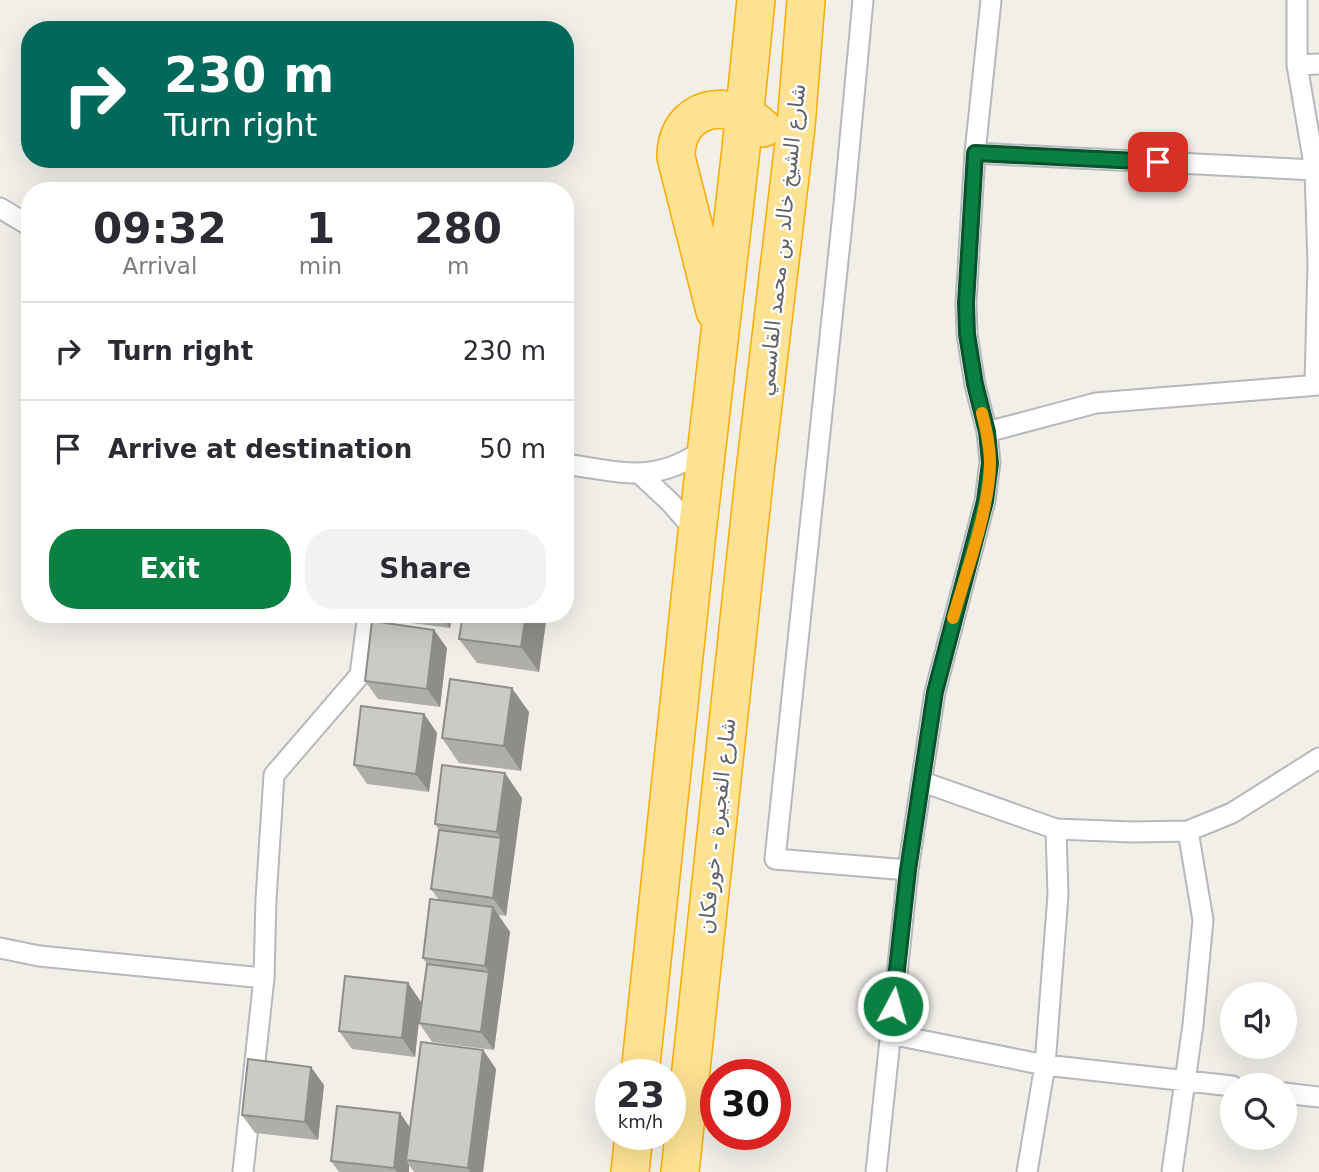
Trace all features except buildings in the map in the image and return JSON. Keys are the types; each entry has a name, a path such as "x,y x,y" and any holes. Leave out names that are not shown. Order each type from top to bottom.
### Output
{"highway":[{"path":"642,1059 696,533 756,0"},
{"name":"شارع الشيخ خالد بن محمد القاسمي","path":"754,480 796,126 807,0"},
{"path":"720,332 676,157 676,144 687,122 705,111 716,109 745,114 763,128 769,154 739,413 743,446 754,480"},
{"name":"شارع الفجيرة - خورفكان","path":"680,1172 754,480"},
{"path":"630,1172 632,1150"}],"street":[{"path":"863,0 775,859 908,870"},
{"path":"876,1172 908,870 935,692 985,501 990,463 987,432 975,384 967,334 966,303 975,153 992,0"},
{"path":"987,432 1096,403 1317,384 1318,264 1315,170 1297,65 1297,0"},
{"path":"1297,65 1319,64"},
{"path":"975,153 1315,170"},
{"path":"0,208 21,221"},
{"path":"574,465 640,474 676,467 706,448"},
{"path":"640,474 670,502 696,533"},
{"path":"243,1172 264,978 265,899 274,775 360,675 367,623"},
{"path":"923,782 1056,829 1188,831 1232,813 1319,758"},
{"path":"1027,1172 1045,1065 1058,895 1056,829"},
{"path":"1172,1172 1203,920 1188,831"},
{"path":"0,948 39,956 264,978"},
{"path":"890,1034 1045,1065 1220,1085"},
{"path":"1297,1094 1319,1097"}],"slow traffic":[{"path":"953,618 985,501 990,463 982,413"}],"route":[{"path":"893,1006 908,870 935,692 985,501 990,463 987,432 975,384 967,334 966,303 975,153 1158,162"}]}
